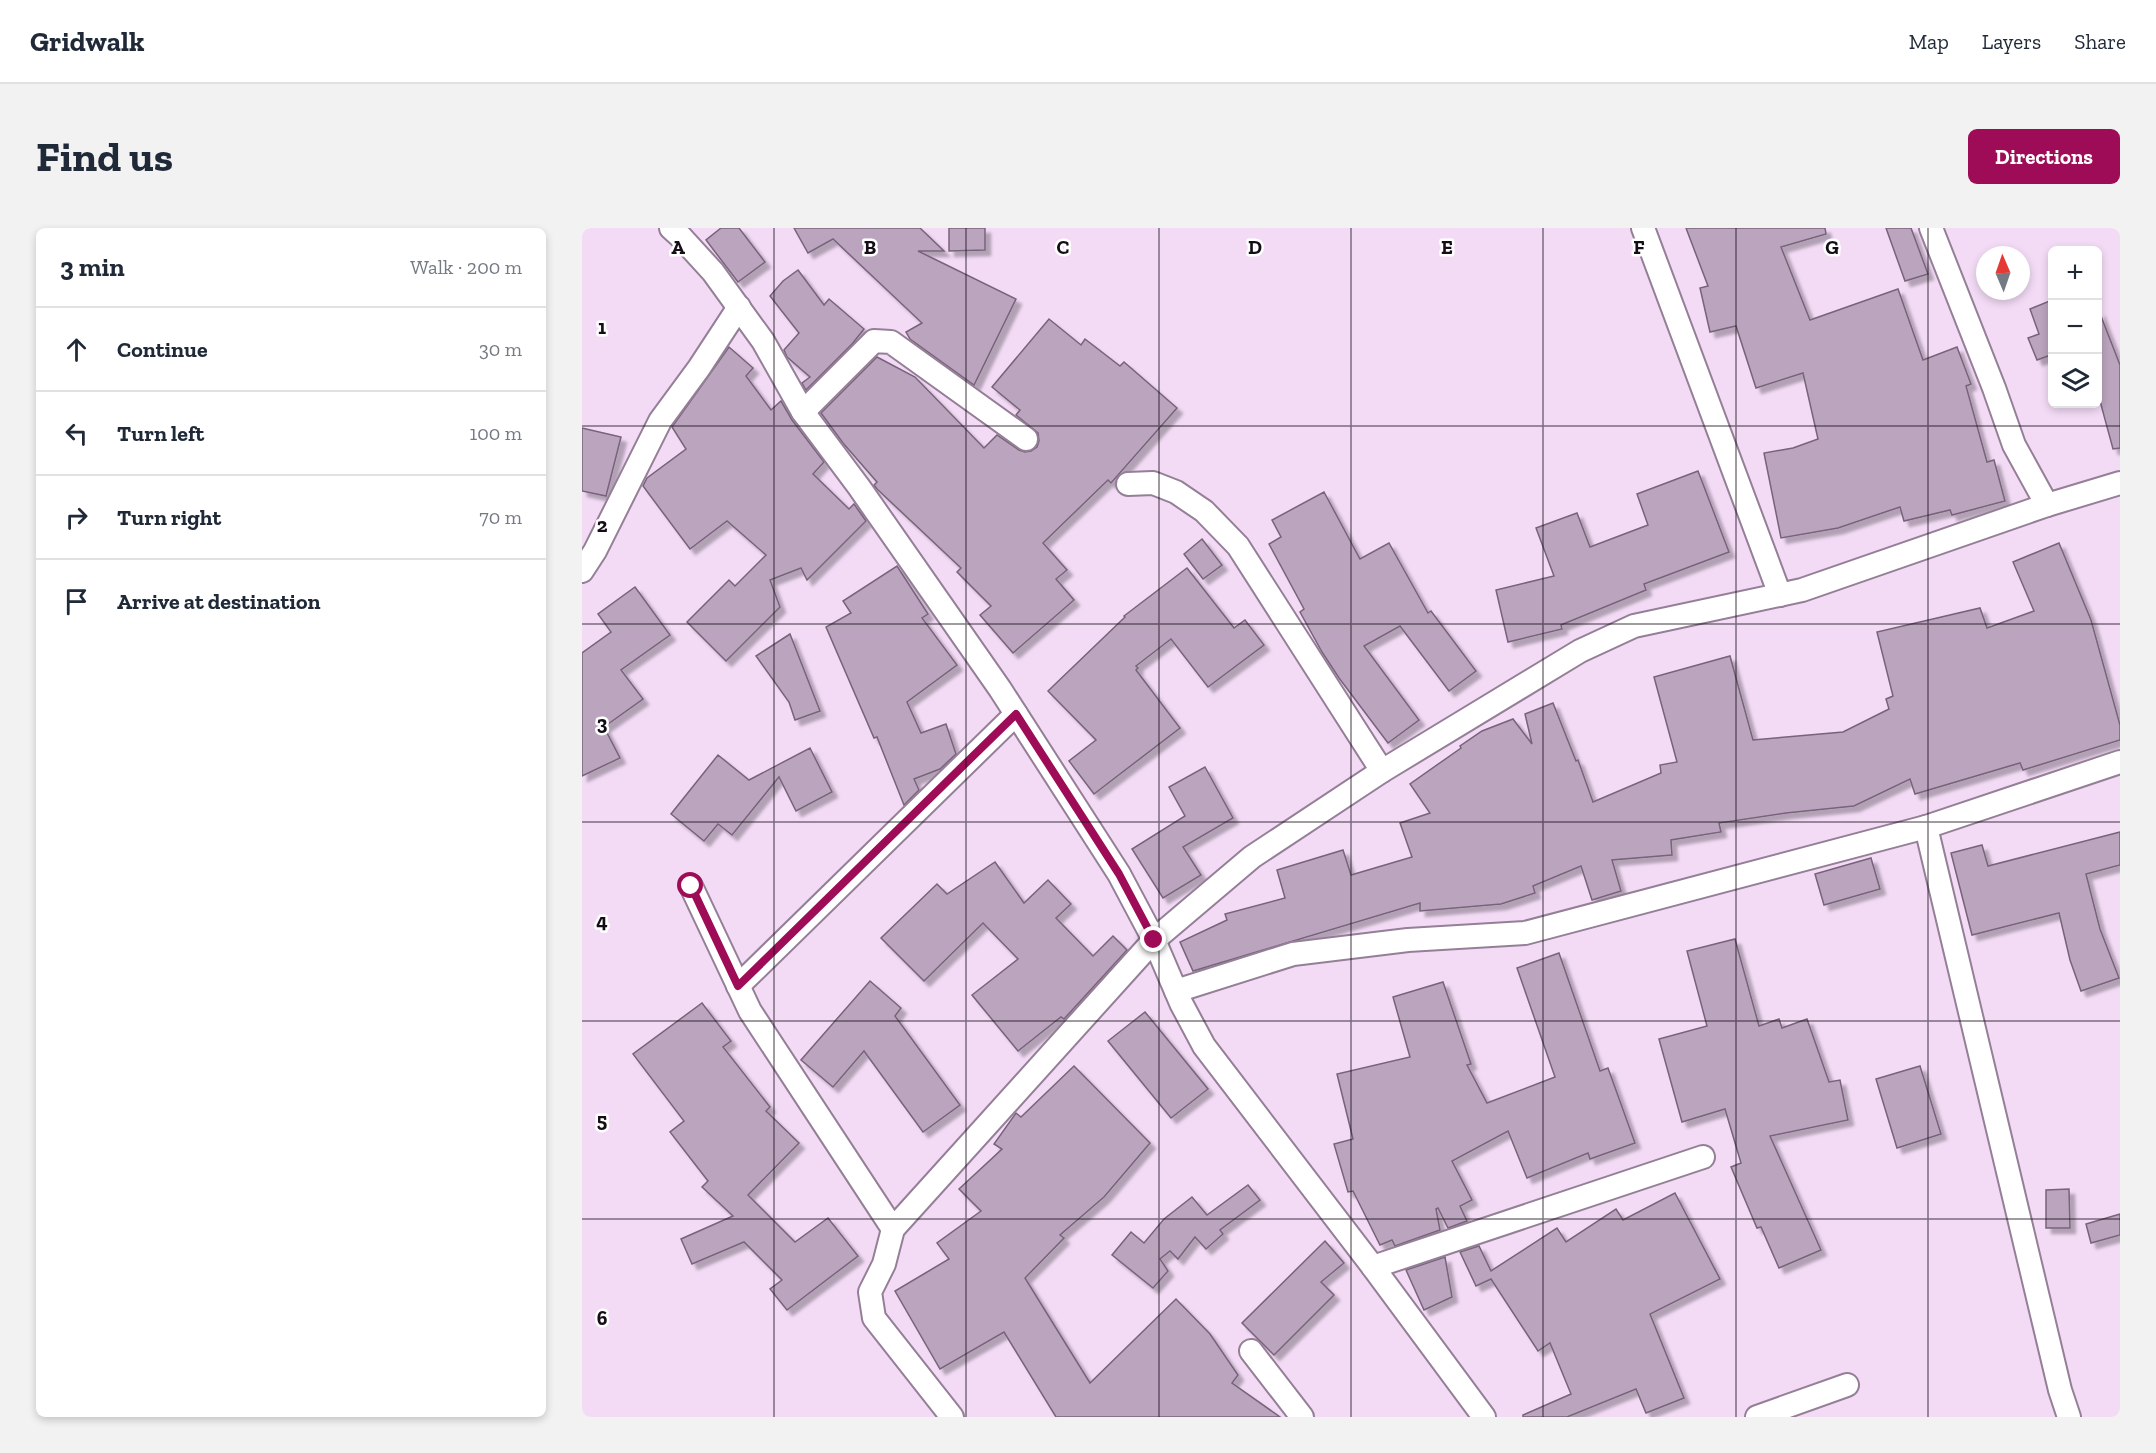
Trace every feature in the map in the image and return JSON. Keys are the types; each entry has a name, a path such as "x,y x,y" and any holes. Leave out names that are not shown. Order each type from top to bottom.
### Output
{"street":[{"path":"1643,228 1780,595"},
{"path":"1931,228 1995,388 2014,445 2047,505"},
{"path":"675,229 712,272 763,340 803,412 859,487 1016,714 1119,874 1154,940 1176,991 1204,1046 1484,1417"},
{"path":"582,571 595,551 660,421 699,368 739,307"},
{"path":"803,412 874,341 891,342 1026,439"},
{"path":"1128,484 1153,483 1176,492 1204,511 1238,546 1382,771"},
{"path":"952,1417 874,1318 870,1292 885,1264 893,1229 1154,940 1252,857 1382,771 1580,651 1634,626 1802,590 2047,505 2120,483"},
{"path":"738,986 1016,714"},
{"path":"1176,991 1293,954 1408,940 1525,933 1926,827 2120,762"},
{"path":"1926,827 2069,1417"},
{"path":"691,886 750,1011 893,1229"},
{"path":"1373,1267 1703,1157"},
{"path":"1251,1351 1302,1417"},
{"path":"1757,1417 1847,1385"}],"building":[{"path":"721,228 739,228 765,262 738,282 706,240"},
{"path":"794,228 920,228 944,251 918,251 1016,299 974,385 910,339 906,332 922,323 833,239 808,253"},
{"path":"949,228 985,228 985,250 949,251"},
{"path":"1686,228 1825,228 1826,234 1781,247 1810,320 1898,289 1923,360 1957,347 1971,384 1966,386 1987,462 1994,460 2005,501 1952,515 1950,510 1904,521 1900,507 1838,528 1781,538 1764,453 1793,448 1818,439 1803,373 1756,388 1736,326 1710,332 1700,288 1708,286"},
{"path":"1886,228 1911,228 1928,274 1905,281"},
{"path":"798,270 824,305 829,299 864,329 806,390 802,383 810,377 787,357 784,350 799,333 770,296 783,281"},
{"path":"2048,302 2048,356 2037,360 2028,338 2039,334 2030,309"},
{"path":"1049,319 1081,345 1085,339 1120,366 1124,362 1177,408 1111,483 1108,480 1043,543 1067,570 1056,579 1074,600 1013,653 980,615 991,606 957,572 961,568 877,489 874,485 877,482 843,443 821,413 877,357 915,377 984,448 997,435 1019,450 1031,451 1037,447 1038,433 1016,415 1020,410 992,387"},
{"path":"2102,319 2120,365 2120,448 2113,449 2102,408"},
{"path":"729,347 753,368 746,376 771,410 781,401 792,420 824,462 813,474 849,509 854,504 866,521 807,580 801,568 770,580 780,607 726,661 687,622 729,580 735,586 766,555 727,521 690,549 643,486 647,478 686,449 672,427"},
{"path":"582,428 621,437 606,496 582,491"},
{"path":"1698,471 1729,552 1644,584 1646,590 1561,625 1562,629 1508,642 1496,590 1554,576 1536,528 1577,513 1590,547 1648,525 1637,494"},
{"path":"1324,492 1360,559 1389,543 1428,613 1431,611 1476,671 1449,691 1400,626 1364,646 1419,720 1388,743 1322,652 1300,612 1304,609 1269,544 1281,537 1272,520"},
{"path":"1202,539 1222,565 1203,579 1184,554"},
{"path":"2059,543 2091,620 2120,725 2120,740 2023,770 2020,763 1915,794 1910,779 1854,806 1719,823 1721,832 1671,840 1672,855 1612,860 1621,891 1592,900 1581,866 1533,886 1535,893 1501,904 1420,911 1420,903 1193,971 1180,942 1227,920 1225,914 1285,898 1277,870 1343,850 1351,875 1412,857 1400,823 1430,813 1410,784 1482,731 1513,719 1532,744 1525,714 1553,703 1576,761 1578,760 1593,802 1661,773 1660,765 1677,762 1654,677 1730,656 1753,740 1843,732 1889,709 1886,699 1893,696 1877,632 1980,608 1987,628 2034,611 2013,562"},
{"path":"897,566 928,614 922,618 957,665 907,702 921,733 946,724 956,754 940,769 914,779 919,790 904,805 877,737 874,738 826,627 851,613 843,601"},
{"path":"1187,568 1234,628 1245,620 1264,645 1208,687 1171,639 1136,666 1138,668 1136,670 1180,728 1094,794 1069,761 1096,740 1048,691 1124,616"},
{"path":"635,587 670,635 621,670 643,699 604,727 620,758 582,776 582,653 611,632 598,614"},
{"path":"790,634 820,711 795,720 789,702 756,656"},
{"path":"810,748 832,792 796,811 779,777 732,835 718,824 704,841 671,814 718,755 749,780"},
{"path":"1205,767 1233,818 1183,847 1201,875 1163,898 1132,849 1185,816 1169,787"},
{"path":"2120,832 2120,865 2086,874 2100,929 2119,978 2081,991 2070,960 2059,913 1972,935 1951,853 1982,845 1988,866"},
{"path":"1871,858 1880,889 1824,905 1815,874"},
{"path":"995,862 1024,903 1048,880 1071,904 1056,918 1093,956 1113,936 1127,950 1064,1019 1061,1017 1018,1051 972,995 1018,959 983,923 924,981 881,938 937,884 947,894"},
{"path":"1735,939 1759,1026 1779,1019 1782,1028 1807,1019 1829,1082 1840,1080 1848,1120 1770,1136 1821,1250 1779,1268 1761,1227 1757,1228 1731,1167 1741,1163 1725,1109 1682,1122 1659,1039 1707,1026 1687,951"},
{"path":"1559,953 1600,1071 1608,1068 1635,1143 1590,1159 1588,1153 1527,1178 1508,1131 1452,1161 1472,1200 1460,1206 1467,1221 1448,1228 1438,1208 1436,1209 1440,1230 1395,1246 1392,1240 1380,1245 1353,1191 1348,1192 1334,1144 1353,1139 1337,1074 1410,1057 1393,997 1443,982 1471,1064 1467,1065 1487,1103 1555,1077 1517,968"},
{"path":"870,981 901,1008 895,1016 960,1105 923,1132 864,1051 833,1087 801,1060"},
{"path":"702,1003 731,1041 723,1047 770,1107 766,1111 799,1143 748,1195 795,1242 828,1218 858,1256 787,1310 770,1289 782,1280 744,1242 692,1264 681,1239 733,1216 702,1187 708,1181 670,1132 684,1121 633,1054"},
{"path":"1145,1012 1208,1089 1171,1118 1108,1041"},
{"path":"1074,1066 1150,1143 1104,1197 1060,1235 1064,1238 1025,1278 1090,1383 1176,1299 1210,1334 1238,1375 1232,1383 1280,1417 1056,1417 1004,1332 940,1369 895,1291 949,1259 937,1243 981,1211 959,1189 1002,1149 994,1144 1016,1113 1021,1117"},
{"path":"1920,1066 1941,1134 1897,1148 1876,1079"},
{"path":"1248,1185 1260,1200 1220,1230 1223,1234 1206,1249 1195,1237 1178,1259 1170,1251 1160,1259 1168,1271 1153,1288 1112,1255 1131,1232 1144,1243 1164,1219 1192,1197 1207,1215"},
{"path":"2069,1189 2070,1228 2046,1228 2046,1190"},
{"path":"1675,1193 1720,1279 1650,1314 1684,1398 1646,1413 1636,1389 1567,1417 1523,1417 1523,1415 1571,1394 1550,1343 1538,1351 1491,1279 1476,1286 1460,1252 1479,1246 1491,1271 1557,1228 1566,1242 1616,1209 1623,1220"},
{"path":"2120,1214 2120,1235 2091,1243 2086,1224"},
{"path":"1325,1241 1344,1263 1321,1282 1334,1295 1274,1355 1242,1323"},
{"path":"1445,1257 1452,1297 1424,1310 1406,1270"}],"route":[{"path":"691,886 738,986 1016,714 1119,874 1154,940"}]}
